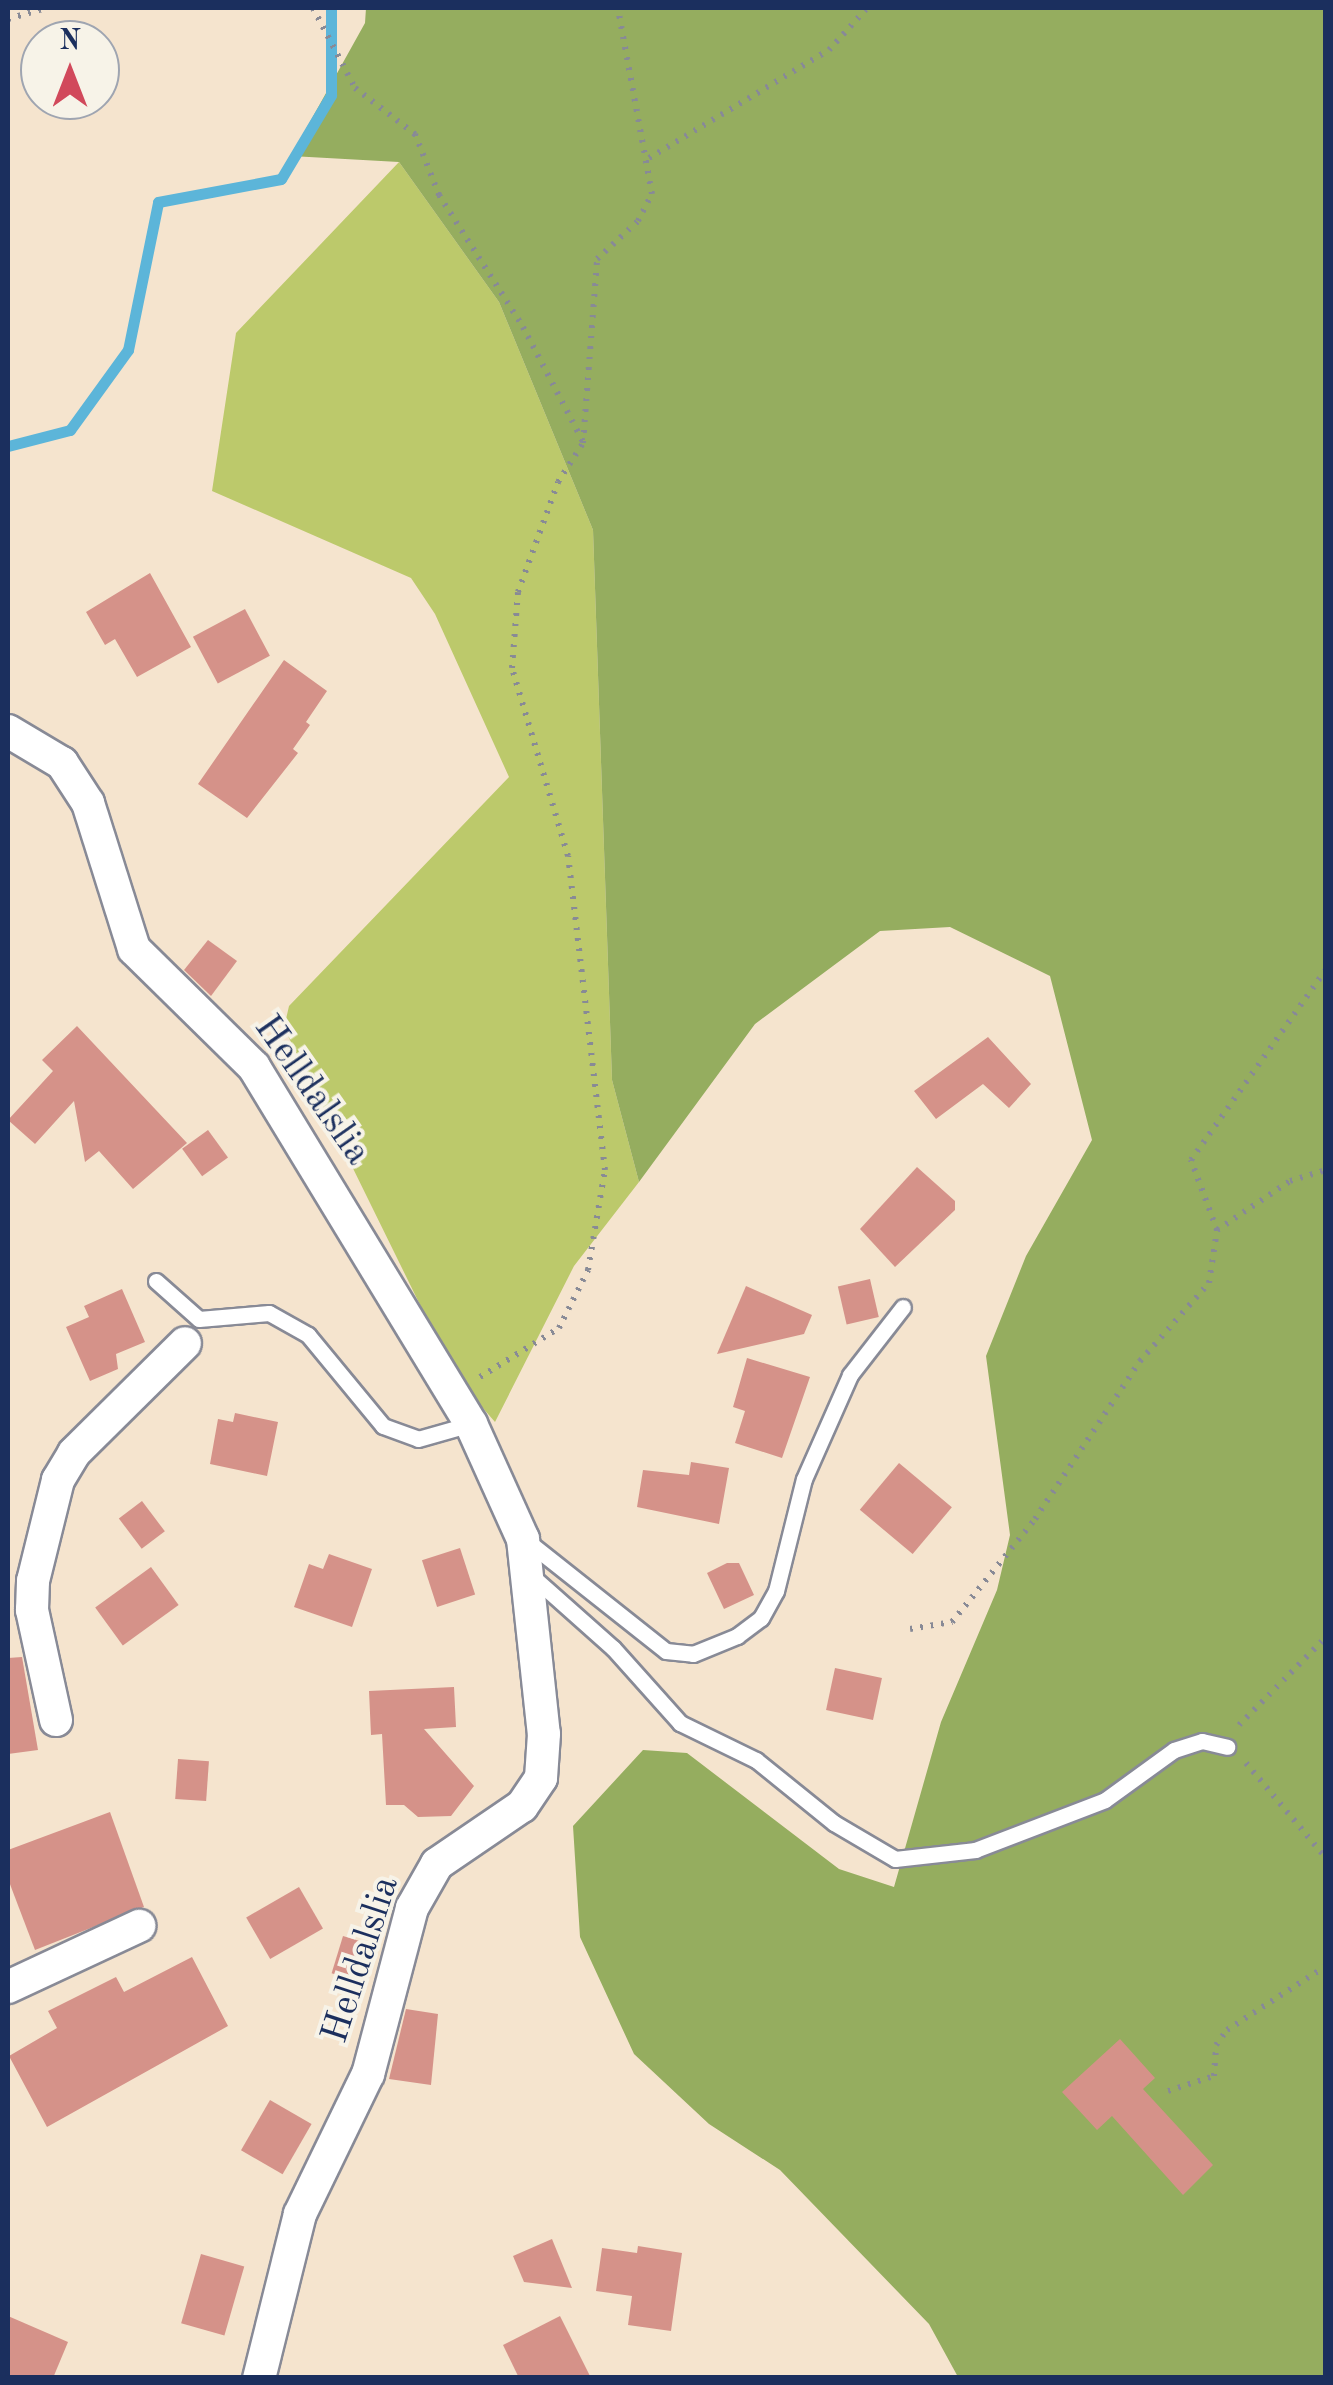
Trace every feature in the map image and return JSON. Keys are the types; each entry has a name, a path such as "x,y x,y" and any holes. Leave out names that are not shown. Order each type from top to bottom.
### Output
{"street":[{"name":"Helldalslia","path":"8,731 62,763 88,803 134,949 254,1067 471,1424 524,1539 544,1734 541,1778 522,1806 437,1864 412,1908 368,2074 300,2214 259,2378"},
{"path":"56,1720 20,1604 48,1516 74,1452 186,1343"},
{"path":"8,1987 139,1926"}],"lane":[{"path":"156,1281 198,1319 269,1313 308,1335 382,1426 418,1439 471,1424"},
{"name":"Helldalslia","path":"524,1539 666,1650 692,1654 737,1636 761,1618 776,1591 804,1479 850,1375 903,1307"},
{"path":"528,1574 613,1648 680,1724 756,1760 834,1823 894,1860 976,1850 1105,1800 1174,1750 1202,1742 1227,1748"}],"path":[{"path":"8,18 46,8"},
{"path":"314,8 354,88 415,134 439,195 523,327 584,443"},
{"path":"453,1394 559,1328 588,1270 605,1170 568,856 512,668 518,592 558,482 584,443 596,259 638,221 652,194 649,158 625,68 618,8"},
{"path":"649,158 829,50 866,8"},
{"path":"910,1629 952,1622 1034,1519 1140,1361 1209,1283 1218,1230 1191,1160 1326,968"},
{"path":"1218,1230 1290,1181 1326,1170"},
{"path":"1227,1748 1280,1677 1326,1637"},
{"path":"1246,1763 1326,1858"},
{"path":"1168,2090 1214,2076 1216,2046 1227,2030 1326,1966"}],"green space":[{"path":"366,8 1325,8 1325,2377 958,2377 929,2324 780,2170 709,2124 634,2054 580,1937 573,1826 643,1750 687,1753 839,1869 894,1887 941,1722 997,1590 1010,1535 986,1356 1026,1256 1092,1140 1050,976 950,927 880,931 755,1024 639,1182 612,1080 593,530 499,302 399,162 291,156 365,23"},
{"path":"399,162 499,302 593,530 612,1080 639,1182 574,1266 495,1422 455,1376 284,1028 289,1006 509,777 435,614 411,578 212,491 236,333"}],"building":[{"path":"150,573 191,647 137,677 115,639 105,645 86,612"},
{"path":"245,609 270,656 218,683 193,637"},
{"path":"284,660 327,691 293,749 298,753 247,818 198,784"},
{"path":"208,940 237,961 211,996 184,970"},
{"path":"77,1026 187,1143 133,1189 99,1151 85,1162 74,1101 35,1144 8,1120 53,1071 42,1060"},
{"path":"988,1037 1031,1084 1009,1108 983,1084 936,1119 914,1091"},
{"path":"208,1130 228,1158 202,1176 182,1149"},
{"path":"917,1167 955,1201 955,1210 895,1267 860,1229"},
{"path":"870,1279 879,1317 847,1324 838,1286"},
{"path":"746,1286 812,1315 804,1334 717,1354"},
{"path":"122,1289 145,1342 116,1354 118,1369 90,1381 66,1327 89,1317 84,1306"},
{"path":"747,1358 810,1377 782,1458 735,1443 745,1411 733,1407"},
{"path":"235,1413 278,1422 267,1476 210,1464 218,1419 233,1422"},
{"path":"691,1462 729,1468 719,1524 637,1507 643,1470 689,1475"},
{"path":"899,1463 952,1507 913,1554 860,1510"},
{"path":"142,1501 165,1531 142,1549 119,1518"},
{"path":"460,1548 475,1595 437,1607 422,1560"},
{"path":"329,1554 372,1569 352,1627 294,1607 309,1564 323,1569"},
{"path":"727,1563 739,1563 754,1595 724,1609 707,1573"},
{"path":"151,1567 179,1605 123,1646 95,1608"},
{"path":"22,1657 38,1750 8,1754 8,1658"},
{"path":"835,1668 882,1678 873,1720 826,1710"},
{"path":"454,1687 456,1727 424,1729 474,1786 451,1816 418,1817 404,1805 386,1805 382,1734 371,1735 369,1691"},
{"path":"178,1759 209,1761 206,1801 175,1799"},
{"path":"110,1812 144,1907 35,1950 8,1879 8,1850"},
{"path":"299,1887 323,1929 270,1959 246,1918"},
{"path":"343,1936 378,1947 367,1984 332,1973"},
{"path":"192,1957 228,2026 47,2127 9,2056 57,2028 48,2011 116,1977 124,1992"},
{"path":"406,2009 438,2014 431,2085 389,2079"},
{"path":"1120,2039 1155,2078 1143,2089 1213,2165 1183,2195 1112,2116 1097,2130 1062,2092"},
{"path":"270,2100 312,2124 283,2174 241,2150"},
{"path":"552,2239 572,2288 524,2282 513,2256"},
{"path":"638,2246 682,2253 671,2331 628,2325 632,2296 596,2291 602,2248 637,2253"},
{"path":"201,2254 244,2266 224,2336 181,2323"},
{"path":"8,2316 68,2342 53,2378 8,2378"},
{"path":"560,2316 591,2378 519,2378 503,2345"}],"waterway":[{"path":"8,446 70,430 128,350 158,202 281,179 331,95 331,8"}]}
